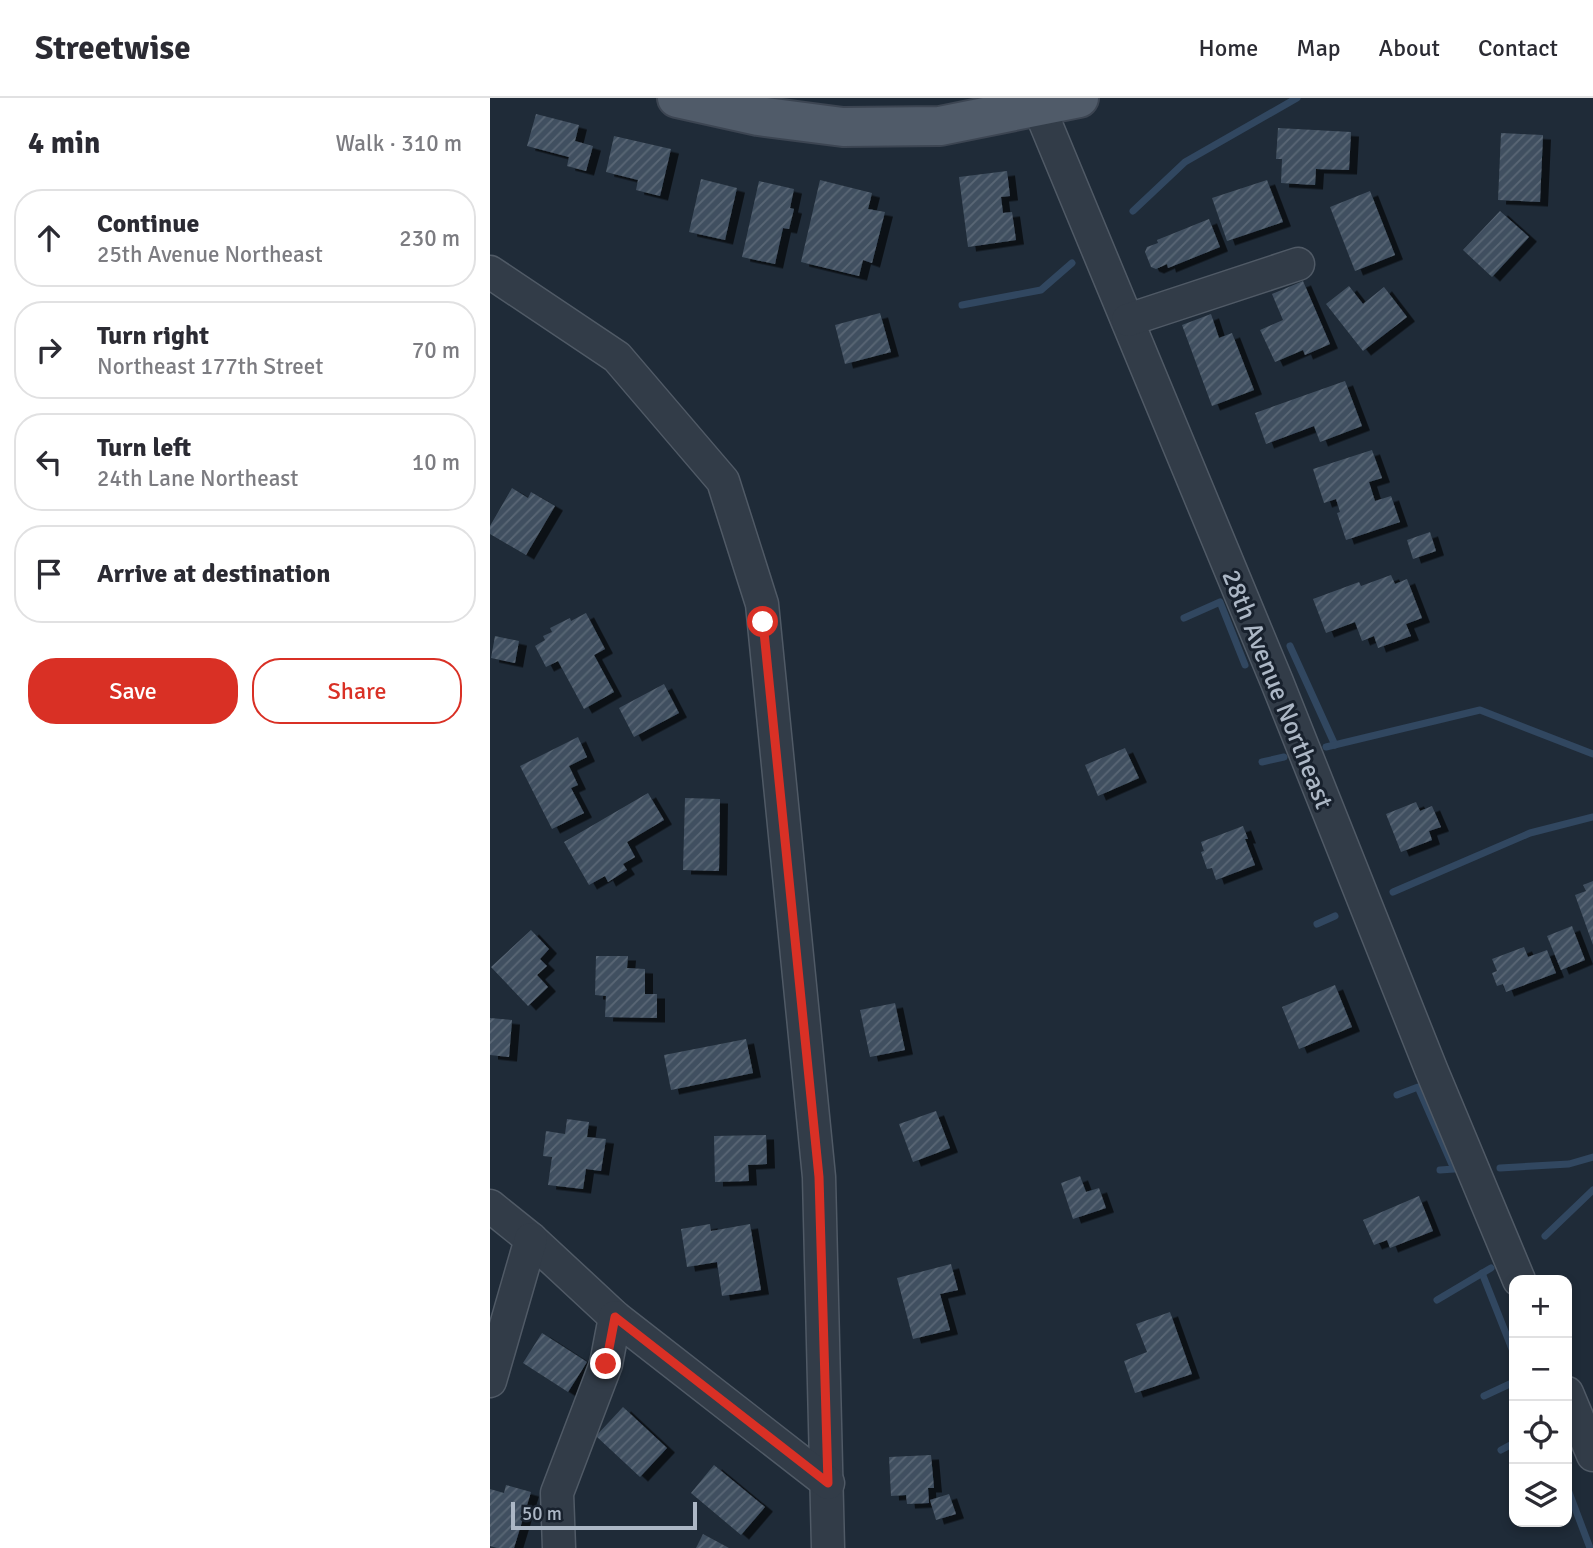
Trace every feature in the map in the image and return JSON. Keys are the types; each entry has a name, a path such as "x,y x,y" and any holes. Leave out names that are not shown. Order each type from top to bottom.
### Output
{"main road":[{"path":"677,98 758,116 843,127 940,126 1037,103 1079,98"}],"street":[{"name":"28th Avenue Northeast","path":"1037,103 1282,695 1431,1069 1518,1275"},
{"path":"1128,320 1298,264"},
{"path":"490,272 617,357 723,481 762,604 819,1177 828,1548"},
{"path":"490,1206 531,1239 615,1317 828,1483"},
{"path":"490,1381 531,1239"},
{"path":"559,1548 557,1493 606,1364 615,1317"},
{"path":"1570,1401 1593,1455"}],"building":[{"path":"536,114 579,125 575,141 593,146 586,171 567,166 569,157 527,146"},
{"path":"1278,128 1351,132 1349,170 1316,169 1315,185 1281,183 1282,159 1276,159"},
{"path":"1501,133 1543,135 1540,202 1498,200"},
{"path":"614,136 671,149 660,196 636,190 638,180 606,172"},
{"path":"1007,171 1010,196 1001,197 1003,213 1012,212 1016,240 968,247 959,177"},
{"path":"701,179 737,188 725,240 689,232"},
{"path":"820,180 872,193 868,209 885,212 872,263 863,260 859,276 801,262"},
{"path":"1267,180 1283,222 1227,241 1212,198"},
{"path":"759,181 794,189 790,208 794,209 789,229 783,228 775,264 742,257"},
{"path":"1370,191 1395,255 1355,271 1330,207"},
{"path":"1500,211 1529,237 1492,277 1463,250"},
{"path":"1209,219 1220,247 1168,268 1167,264 1156,269 1151,267 1145,252 1147,247 1158,243 1157,240"},
{"path":"1303,281 1330,344 1305,355 1303,350 1275,362 1260,330 1283,320 1272,294"},
{"path":"1349,286 1363,304 1384,287 1407,317 1363,351 1326,304"},
{"path":"880,313 891,352 845,364 835,325"},
{"path":"1211,314 1219,338 1232,333 1254,390 1212,406 1182,325"},
{"path":"1345,381 1362,426 1320,442 1314,426 1266,444 1255,413"},
{"path":"1372,450 1382,478 1369,482 1375,501 1391,496 1400,522 1346,540 1337,513 1340,512 1336,499 1324,503 1313,469"},
{"path":"512,488 528,498 531,492 555,506 526,555 490,534 490,526"},
{"path":"1430,532 1436,551 1413,559 1407,540"},
{"path":"1391,575 1395,584 1407,579 1422,618 1406,624 1411,636 1378,648 1374,636 1362,641 1355,622 1326,633 1313,599 1359,582 1361,586"},
{"path":"586,613 605,649 594,655 614,692 584,709 558,661 546,667 535,646 545,640 543,636 552,632 550,628"},
{"path":"495,636 519,641 515,663 491,658"},
{"path":"664,684 679,713 634,737 619,708"},
{"path":"578,737 587,757 569,766 578,785 571,788 584,813 552,829 520,766"},
{"path":"1125,748 1139,778 1098,796 1085,765"},
{"path":"648,793 664,820 627,842 635,857 623,864 627,870 608,882 605,876 589,885 564,842"},
{"path":"685,798 720,799 719,871 683,870"},
{"path":"1416,802 1420,811 1432,806 1441,827 1429,831 1432,840 1401,852 1386,814"},
{"path":"1243,826 1255,865 1216,880 1212,868 1207,869 1201,852 1204,851 1201,842"},
{"path":"1593,881 1593,945 1575,895 1586,891 1583,885"},
{"path":"1572,926 1585,960 1561,970 1547,936"},
{"path":"531,930 549,949 540,959 547,966 537,975 548,987 528,1006 491,967"},
{"path":"1524,947 1528,957 1547,950 1556,973 1506,992 1503,984 1497,986 1492,973 1497,971 1492,959"},
{"path":"596,956 628,956 627,968 645,969 645,994 657,994 657,1018 605,1017 606,996 595,995"},
{"path":"1335,985 1352,1027 1299,1049 1282,1007"},
{"path":"895,1003 905,1050 870,1057 860,1010"},
{"path":"490,1018 512,1020 509,1057 490,1055"},
{"path":"746,1039 753,1073 671,1090 664,1055"},
{"path":"936,1111 950,1148 913,1162 899,1124"},
{"path":"567,1119 589,1122 587,1137 606,1139 601,1171 586,1169 583,1189 548,1185 552,1157 543,1156 546,1131 565,1134"},
{"path":"766,1135 767,1164 748,1165 749,1181 715,1182 714,1136"},
{"path":"1080,1176 1086,1192 1099,1188 1106,1208 1073,1219 1061,1183"},
{"path":"1419,1196 1433,1231 1390,1248 1387,1240 1374,1245 1363,1220"},
{"path":"710,1224 711,1231 750,1224 761,1290 722,1296 717,1262 687,1267 681,1229"},
{"path":"951,1264 958,1290 940,1294 950,1330 913,1339 897,1278"},
{"path":"1170,1312 1192,1374 1135,1393 1124,1361 1147,1352 1136,1324"},
{"path":"542,1333 587,1362 568,1392 523,1363"},
{"path":"623,1407 667,1448 640,1477 596,1436"},
{"path":"931,1455 934,1488 928,1488 929,1503 907,1504 906,1495 891,1496 889,1457"},
{"path":"714,1465 765,1507 741,1535 691,1493"},
{"path":"506,1485 531,1492 514,1548 497,1548 490,1546 490,1489 504,1493"},
{"path":"949,1494 956,1514 936,1520 930,1500"},
{"path":"703,1534 729,1548 696,1548"}],"waterway":[{"path":"1133,211 1185,162 1297,98"},
{"path":"962,305 1041,290 1072,263"},
{"path":"1184,618 1220,602 1245,665"},
{"path":"1290,646 1335,745"},
{"path":"1326,747 1480,710 1593,754"},
{"path":"1262,762 1284,757"},
{"path":"1393,892 1530,833 1593,817"},
{"path":"1317,924 1335,916"},
{"path":"1397,1095 1418,1087 1454,1169 1440,1170"},
{"path":"1500,1168 1569,1164 1593,1157"},
{"path":"1545,1236 1593,1190"},
{"path":"1437,1300 1491,1268"},
{"path":"1482,1273 1509,1341"},
{"path":"1484,1396 1509,1384"},
{"path":"1501,1450 1509,1446"},
{"path":"1572,1500 1590,1548"}],"route":[{"path":"606,1364 615,1317 828,1483 819,1177 763,622"}]}
